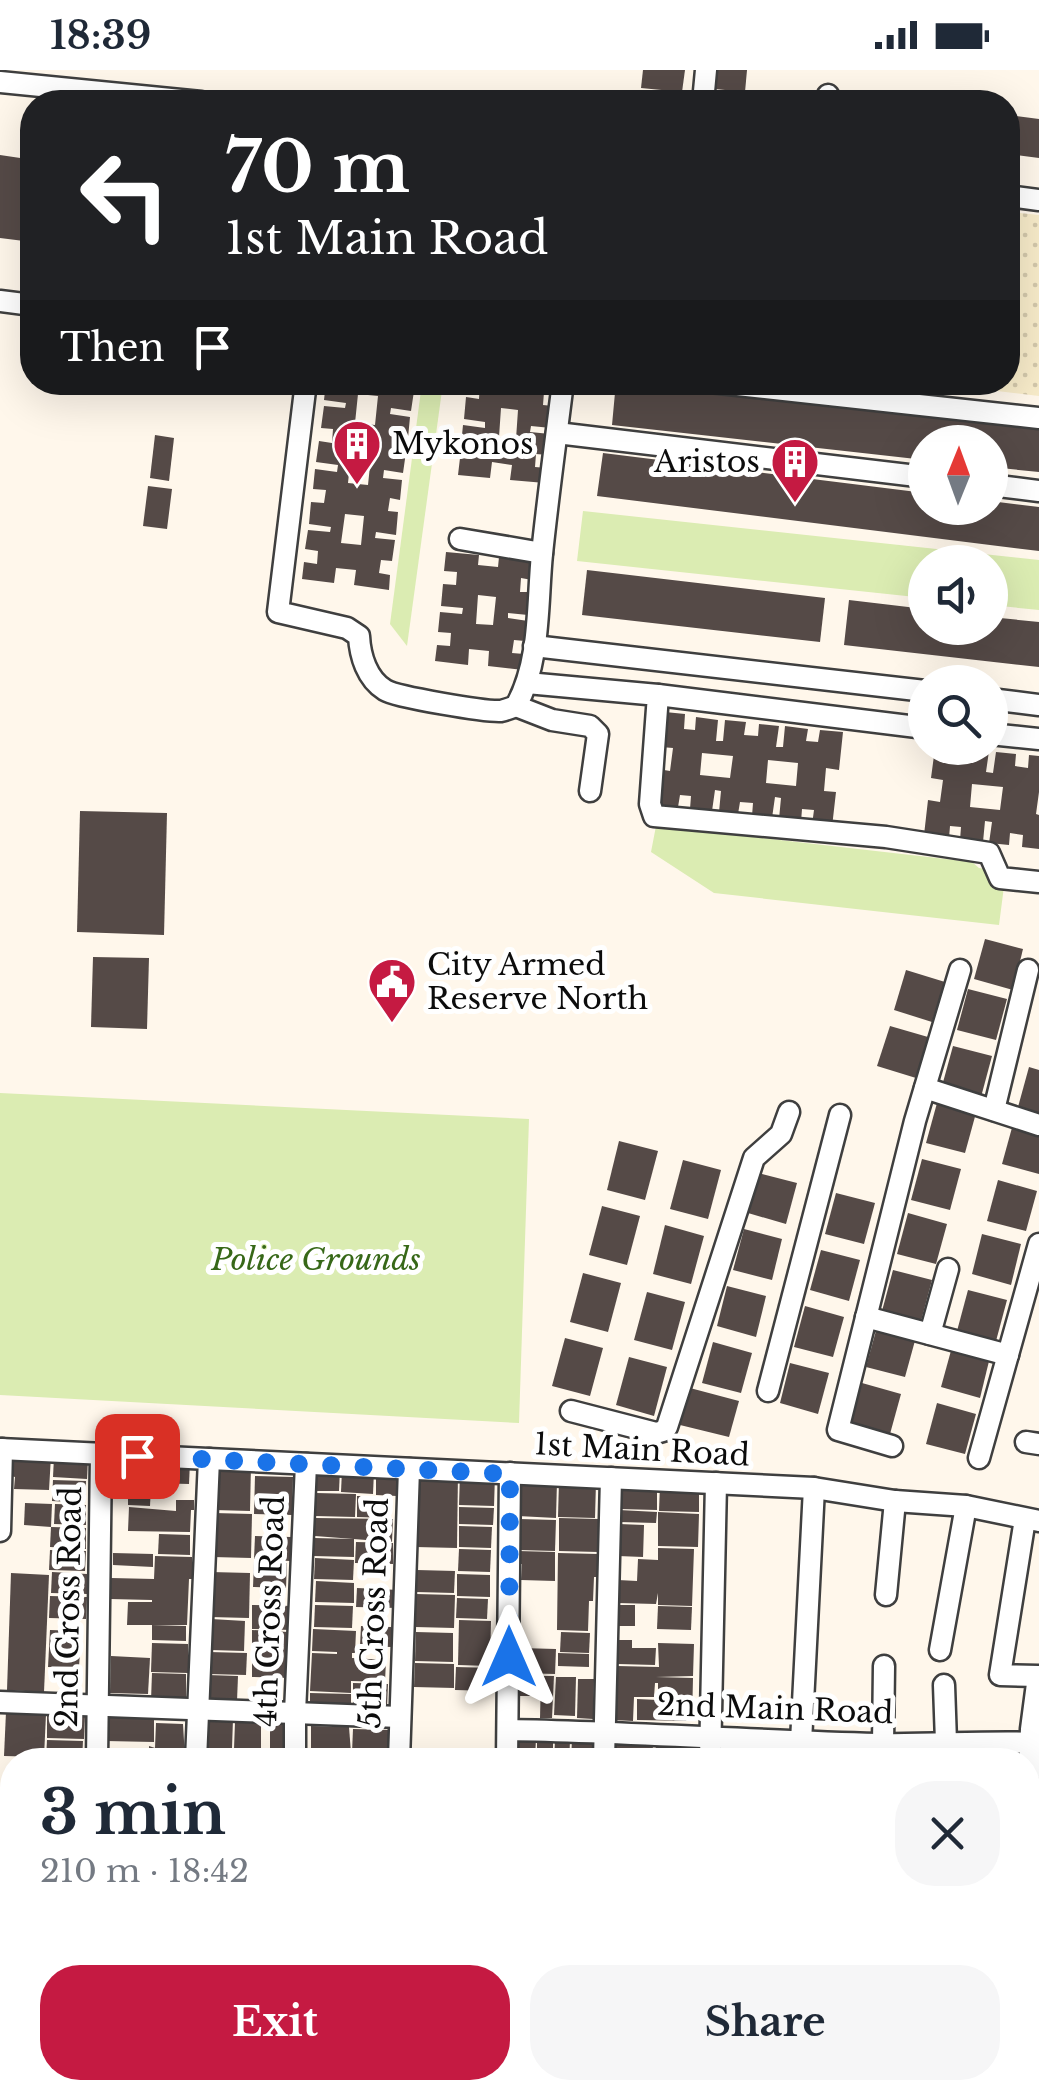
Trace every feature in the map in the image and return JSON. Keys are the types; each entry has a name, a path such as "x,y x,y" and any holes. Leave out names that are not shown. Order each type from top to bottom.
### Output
{"street":[{"path":"0,82 80,90"},
{"path":"304,395 278,612 347,628 359,636 360,654 374,680 396,695 500,711 516,706 552,720 590,726 598,734 590,791"},
{"path":"516,706 527,683 534,646 561,395"},
{"path":"829,395 1039,418"},
{"path":"557,433 908,475"},
{"path":"1008,487 1039,491"},
{"path":"460,539 542,552"},
{"path":"534,646 908,690"},
{"path":"527,683 908,726"},
{"path":"658,695 650,804 654,816 886,837 988,854 1000,878 1039,882"},
{"path":"1008,701 1039,704"},
{"path":"1008,736 1039,739"},
{"path":"892,1446 838,1430 925,1088 960,970"},
{"path":"994,1110 1028,970"},
{"path":"925,1088 1039,1125"},
{"path":"570,1410 656,1433 667,1426 754,1158 780,1134 788,1112"},
{"path":"768,1391 840,1115"},
{"path":"979,1458 1039,1244"},
{"path":"930,1334 948,1270"},
{"path":"866,1317 1008,1355"},
{"path":"0,1531 1,1449"},
{"name":"1st Main Road","path":"1,1449 814,1488 895,1501 966,1506 1032,1520"},
{"name":"2nd Cross Road","path":"97,1748 101,1454"},
{"path":"196,1748 210,1459"},
{"name":"4th Cross Road","path":"295,1748 306,1464"},
{"name":"5th Cross Road","path":"400,1748 409,1468"},
{"path":"508,1748 510,1474"},
{"path":"604,1748 611,1478"},
{"path":"710,1748 716,1483"},
{"path":"801,1742 814,1488"},
{"path":"886,1595 895,1501"},
{"path":"940,1650 966,1506"},
{"path":"1032,1520 1000,1675 1038,1676 1034,1743"},
{"path":"883,1744 884,1666"},
{"path":"944,1685 946,1742"},
{"path":"0,1702 400,1717"},
{"name":"2nd Main Road","path":"508,1730 801,1742 1034,1743"}],"shaded area":[{"path":"1020,213 1039,215 1039,396 1020,394"}],"green space":[{"path":"420,395 441,395 407,646 390,624"},
{"path":"583,511 908,546 908,596 577,561"},
{"path":"1008,557 1039,560 1039,610 1008,607"},
{"path":"656,826 972,862 979,868 1006,871 999,925 714,893 651,852"},
{"name":"Police Grounds","path":"0,1093 529,1119 519,1423 0,1395"}],"building":[{"path":"643,70 685,70 682,90 641,88"},
{"path":"716,70 747,70 745,90 715,89"},
{"path":"1020,117 1039,119 1039,158 1020,156"},
{"path":"0,155 20,158 20,240 0,238"},
{"name":"Mykonos","path":"325,395 358,395 355,423 375,425 378,396 368,395 413,395 411,411 391,408 390,414 410,417 408,438 398,437 396,450 406,452 403,473 384,470 383,478 402,480 400,500 390,498 388,511 398,512 396,535 376,532 375,538 395,540 392,561 381,560 379,573 390,575 389,590 354,585 356,570 336,568 334,583 302,579 304,562 317,564 318,551 305,549 308,530 330,532 331,527 309,524 311,502 324,503 326,490 313,489 315,469 337,472 338,465 316,462 319,441 332,443 333,429 321,428 324,406 345,408 346,403 324,400","holes":["351,454 371,456 368,485 348,483","345,514 364,516 361,545 341,543"]},
{"name":"Mykonos","path":"544,395 543,405 553,406 551,428 531,426 530,432 550,434 548,455 536,454 535,467 547,468 545,483 510,480 512,465 492,462 490,478 458,475 460,458 472,459 474,446 461,445 463,425 485,428 485,422 464,419 466,397","holes":["501,408 518,410 516,439 499,437"]},
{"name":"Aristos","path":"615,395 733,395 1003,425 908,425 908,458 612,425"},
{"name":"Aristos","path":"1008,426 1039,429 1039,472 1008,469"},
{"path":"155,435 174,438 169,481 150,478"},
{"name":"Aristos","path":"603,453 908,491 908,525 1008,525 1008,503 1039,507 1039,551 1008,545 597,496"},
{"path":"148,486 172,489 167,529 143,526"},
{"name":"Mykonos","path":"446,552 479,555 478,565 498,567 499,557 533,560 532,580 521,578 520,592 530,592 528,615 508,613 508,618 528,621 525,641 514,640 512,653 524,654 523,670 488,666 489,651 469,649 468,665 435,661 437,645 450,646 451,633 438,632 440,612 462,614 463,608 441,606 443,584 456,585 457,572 444,571","holes":["478,595 496,597 493,625 476,624"]},
{"path":"587,570 825,598 820,642 582,615"},
{"path":"849,600 908,607 908,645 1008,645 1008,619 1039,622 1039,667 844,645"},
{"path":"665,712 685,714 684,729 695,730 696,717 718,720 716,741 723,741 725,720 746,722 744,735 758,736 759,724 779,726 776,747 783,747 785,726 808,729 806,741 818,742 820,730 843,732 839,770 826,768 824,791 836,792 832,827 812,825 814,810 802,809 801,822 779,819 781,798 775,797 772,818 752,816 753,803 740,802 738,814 719,812 721,791 715,790 712,811 690,809 691,796 680,795 678,807 654,804 658,769 670,771 673,748 661,747","holes":["702,753 733,756 730,778 700,775","768,760 798,763 796,786 766,783"]},
{"path":"1008,753 1016,754 1015,766 1028,768 1029,755 1039,756 1039,849 1022,847 1023,835 1010,833 1009,845 989,843 992,822 985,821 983,842 960,840 961,827 950,826 949,838 924,835 928,800 940,802 943,780 931,778 933,765 987,765 986,772 993,773 994,765 1008,765","holes":["972,784 1003,787 1000,810 970,807"]},
{"path":"80,811 167,813 164,935 77,932"},
{"path":"985,939 1023,949 1013,990 974,979"},
{"path":"93,957 149,958 147,1029 91,1027"},
{"path":"906,970 945,982 932,1022 894,1010"},
{"path":"968,989 1007,999 996,1040 957,1030"},
{"path":"890,1026 928,1037 916,1078 877,1066"},
{"path":"953,1046 992,1056 981,1097 942,1086"},
{"path":"1029,1067 1039,1070 1039,1113 1018,1107"},
{"path":"937,1103 976,1113 965,1153 926,1143"},
{"path":"1013,1124 1039,1130 1039,1174 1002,1164"},
{"path":"619,1141 658,1151 645,1200 607,1190"},
{"path":"922,1159 961,1169 950,1210 911,1200"},
{"path":"683,1160 721,1170 708,1219 670,1209"},
{"path":"758,1173 797,1183 786,1224 748,1213"},
{"path":"998,1180 1037,1191 1026,1231 987,1221"},
{"path":"836,1193 875,1203 864,1244 825,1234"},
{"path":"602,1206 640,1216 627,1265 589,1255"},
{"path":"908,1213 947,1224 936,1264 897,1254"},
{"path":"665,1225 704,1236 691,1284 653,1274"},
{"path":"744,1229 782,1239 772,1280 733,1270"},
{"path":"982,1234 1021,1244 1011,1285 972,1274"},
{"path":"821,1250 860,1260 849,1301 810,1290"},
{"path":"893,1270 932,1280 921,1321 882,1311"},
{"path":"583,1273 621,1283 608,1332 570,1322"},
{"path":"727,1286 766,1296 756,1337 717,1326"},
{"path":"968,1290 1007,1300 996,1341 957,1331"},
{"path":"647,1292 685,1302 672,1350 634,1340"},
{"path":"805,1306 844,1317 833,1357 794,1347"},
{"path":"877,1327 916,1337 905,1377 866,1367"},
{"path":"565,1338 603,1348 590,1396 552,1386"},
{"path":"713,1342 752,1353 741,1393 702,1383"},
{"path":"952,1347 990,1357 980,1398 941,1387"},
{"path":"629,1357 667,1367 654,1416 616,1405"},
{"path":"790,1363 829,1373 818,1414 780,1403"},
{"path":"862,1383 901,1394 890,1434 851,1424"},
{"path":"690,1388 739,1401 729,1437 680,1425"},
{"path":"937,1403 976,1414 965,1454 926,1444"},
{"path":"12,1454 51,1456 49,1490 14,1489"},
{"path":"54,1457 88,1458 87,1479 53,1477"},
{"path":"114,1459 150,1460 150,1483 113,1482"},
{"path":"153,1460 190,1461 189,1484 152,1483"},
{"path":"216,1463 251,1465 250,1511 214,1510"},
{"path":"316,1468 340,1469 339,1491 315,1491"},
{"path":"342,1470 374,1471 373,1494 341,1492"},
{"path":"376,1471 398,1472 397,1496 376,1495"},
{"path":"419,1471 458,1472 457,1548 416,1547"},
{"path":"460,1474 495,1475 494,1506 459,1505"},
{"path":"255,1476 293,1477 292,1515 254,1514"},
{"path":"53,1480 86,1481 85,1503 52,1501"},
{"path":"520,1480 557,1481 556,1518 518,1516"},
{"path":"559,1481 596,1482 595,1518 558,1517"},
{"path":"128,1484 151,1485 150,1506 128,1505"},
{"path":"660,1485 699,1490 699,1512 659,1511"},
{"path":"620,1486 657,1487 657,1510 619,1509"},
{"path":"316,1493 356,1494 355,1517 315,1516"},
{"path":"357,1496 372,1496 371,1505 389,1506 389,1518 357,1517"},
{"path":"176,1500 194,1500 190,1532 128,1531 129,1507 176,1511"},
{"path":"25,1503 52,1504 51,1527 24,1525"},
{"path":"55,1504 86,1505 86,1525 54,1524"},
{"path":"459,1507 494,1508 493,1525 459,1524"},
{"path":"619,1510 657,1512 656,1523 619,1522"},
{"path":"658,1512 699,1514 698,1547 658,1546"},
{"path":"214,1513 252,1514 251,1558 213,1557"},
{"path":"315,1518 393,1519 392,1542 315,1536"},
{"path":"559,1518 598,1519 598,1552 559,1551"},
{"path":"519,1519 556,1520 555,1551 518,1550"},
{"path":"619,1524 644,1525 643,1557 618,1556"},
{"path":"459,1526 492,1527 491,1548 459,1547"},
{"path":"51,1527 86,1528 86,1549 50,1547"},
{"path":"159,1534 190,1535 190,1555 158,1554"},
{"path":"255,1536 291,1537 290,1561 254,1559"},
{"path":"314,1538 354,1539 354,1557 313,1556"},
{"path":"356,1542 393,1543 393,1564 355,1563"},
{"path":"658,1548 694,1549 692,1606 658,1605 658,1593 656,1604 617,1603 618,1580 637,1581 638,1559 658,1560"},
{"path":"459,1549 491,1550 490,1572 458,1571"},
{"path":"50,1550 86,1551 85,1571 49,1570"},
{"path":"518,1551 555,1552 555,1581 521,1580"},
{"path":"113,1553 153,1554 153,1567 113,1565"},
{"path":"558,1553 598,1554 588,1631 557,1630"},
{"path":"155,1556 192,1557 187,1625 127,1625 128,1602 152,1600 110,1599 111,1578 154,1579"},
{"path":"315,1558 354,1560 353,1580 314,1579"},
{"path":"254,1562 287,1563 286,1588 253,1587"},
{"path":"417,1570 455,1571 454,1593 416,1592"},
{"path":"52,1572 87,1574 87,1594 51,1593"},
{"path":"211,1572 250,1573 249,1618 210,1617"},
{"path":"11,1573 49,1575 44,1692 7,1690"},
{"path":"457,1574 490,1575 490,1597 457,1596"},
{"path":"316,1581 354,1583 354,1603 315,1602"},
{"path":"357,1588 399,1590 398,1608 356,1607"},
{"path":"416,1594 455,1595 454,1628 415,1627"},
{"path":"50,1596 87,1597 86,1619 49,1618"},
{"path":"457,1598 488,1599 487,1619 456,1618"},
{"path":"252,1605 293,1606 292,1630 252,1629"},
{"path":"315,1605 353,1606 352,1628 314,1627"},
{"path":"619,1605 635,1605 635,1626 618,1626"},
{"path":"658,1606 692,1607 691,1630 657,1629"},
{"path":"211,1619 245,1621 244,1651 210,1650"},
{"path":"459,1620 491,1621 490,1666 458,1665"},
{"path":"152,1625 186,1626 186,1641 152,1640"},
{"path":"361,1626 391,1627 391,1647 360,1646"},
{"path":"313,1629 356,1631 352,1658 386,1660 385,1682 351,1681 351,1693 310,1691 312,1653 337,1654 312,1651"},
{"path":"50,1630 81,1631 79,1668 48,1667"},
{"path":"252,1630 288,1632 289,1678 252,1677"},
{"path":"416,1632 453,1633 453,1662 415,1661"},
{"path":"561,1632 590,1633 589,1653 560,1652"},
{"path":"619,1640 632,1640 632,1648 656,1648 655,1665 618,1664"},
{"path":"152,1643 188,1644 188,1673 151,1672"},
{"path":"658,1643 694,1644 693,1676 656,1677 693,1678 692,1721 637,1720 637,1699 658,1700 658,1683 654,1697 634,1697 633,1721 613,1720 617,1666 659,1667"},
{"path":"520,1648 556,1649 555,1674 519,1673"},
{"path":"209,1652 247,1653 246,1675 208,1674"},
{"path":"558,1653 589,1654 589,1667 558,1666"},
{"path":"111,1656 150,1658 148,1694 110,1693"},
{"path":"415,1663 454,1664 454,1688 414,1687"},
{"path":"456,1667 492,1668 492,1691 455,1690"},
{"path":"152,1673 186,1674 186,1701 151,1700"},
{"path":"208,1675 238,1676 237,1701 207,1700"},
{"path":"541,1676 554,1676 552,1718 540,1718"},
{"path":"556,1677 576,1677 575,1716 554,1715"},
{"path":"515,1678 538,1679 538,1696 515,1696"},
{"path":"578,1679 594,1679 593,1719 577,1718"},
{"path":"353,1683 388,1684 387,1708 353,1707"},
{"path":"310,1693 351,1694 351,1706 310,1705"},
{"path":"6,1712 46,1714 44,1748 4,1748"},
{"path":"47,1715 85,1716 84,1739 47,1738"},
{"path":"107,1716 154,1717 154,1742 106,1741"},
{"path":"208,1719 233,1719 232,1748 207,1748"},
{"path":"235,1722 261,1723 261,1748 234,1748"},
{"path":"156,1723 183,1724 184,1748 155,1748"},
{"path":"270,1723 293,1724 292,1748 270,1748"},
{"path":"311,1726 349,1727 351,1748 311,1748"},
{"path":"353,1729 393,1730 392,1748 352,1748"},
{"path":"514,1737 536,1738 536,1748 514,1748"},
{"path":"47,1740 83,1741 83,1748 47,1748"},
{"path":"537,1740 553,1740 553,1748 537,1748"},
{"path":"572,1740 593,1741 593,1748 572,1748"},
{"path":"555,1741 570,1742 570,1748 555,1748"},
{"path":"614,1744 653,1745 653,1748 614,1748"},
{"path":"656,1744 701,1746 701,1748 656,1748"}],"place":[{"name":"Mykonos","path":"357,486"},
{"name":"Aristos","path":"795,504"},
{"name":"City Armed Reserve North","path":"392,1024"}],"route":[{"path":"137,1456 510,1474 509,1657"}]}
